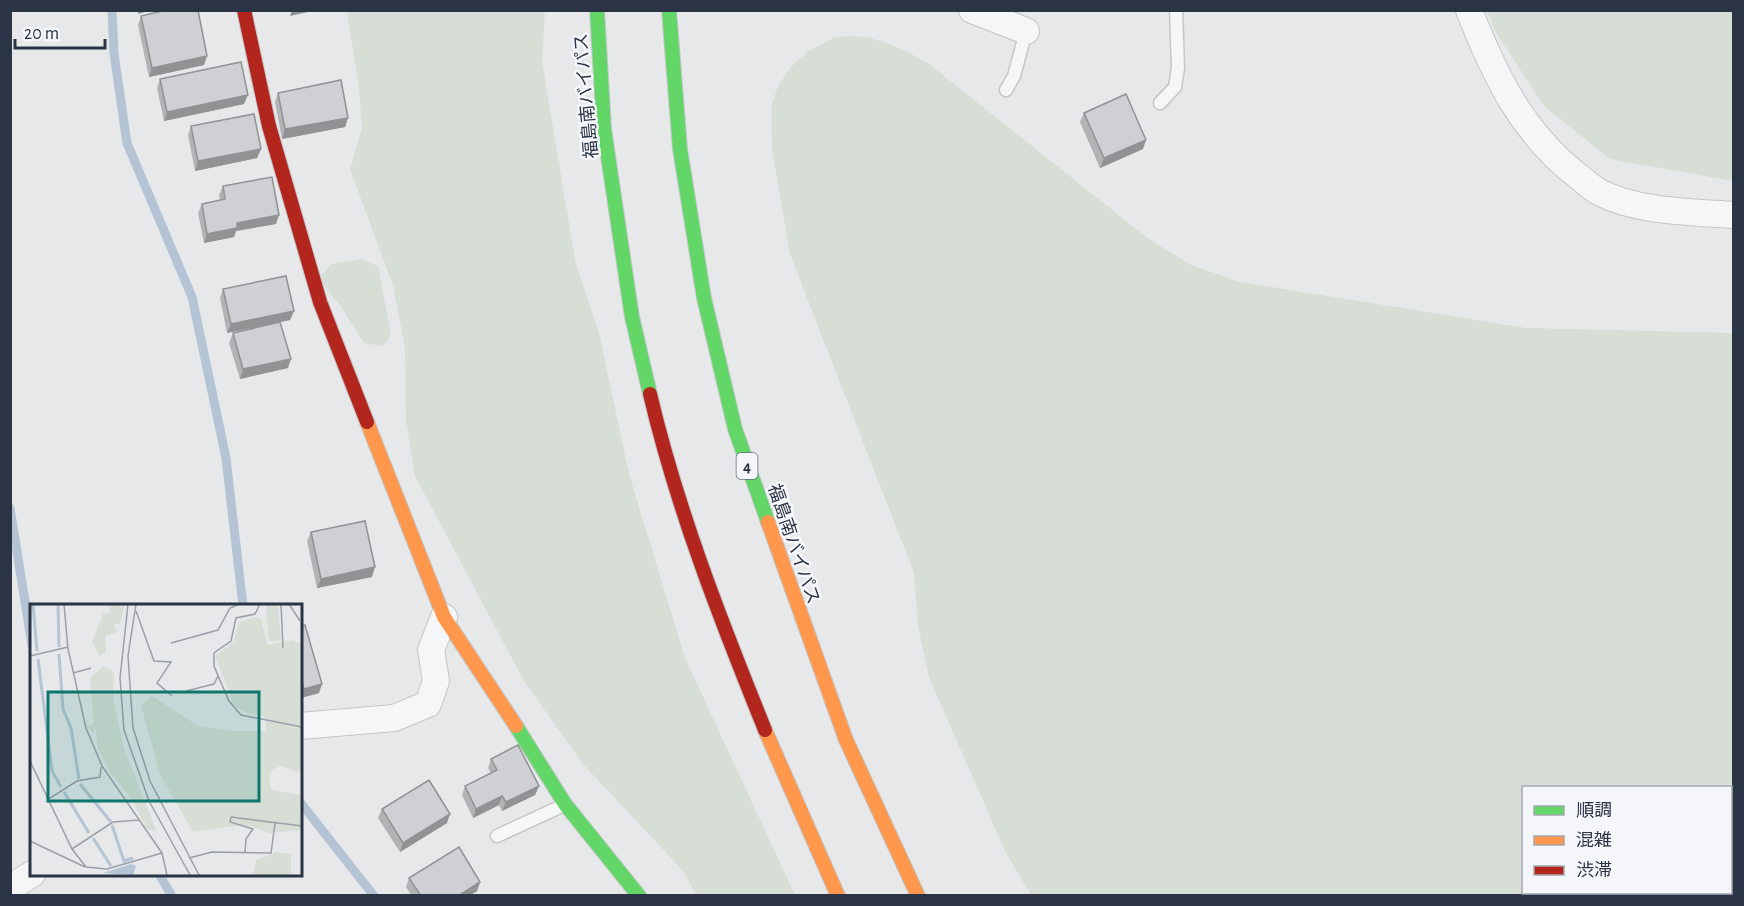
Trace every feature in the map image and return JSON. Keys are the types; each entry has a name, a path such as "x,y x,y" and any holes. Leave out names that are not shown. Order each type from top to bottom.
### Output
{"main road":[{"path":"244,10 269,126 320,302 444,617 486,678 565,804 639,896"},
{"name":"福島南バイパス","path":"597,10 604,129 632,317 659,433 722,621 781,769 838,896"},
{"name":"福島南バイパス","path":"669,10 680,149 704,298 735,429 846,740 918,896"}],"street":[{"path":"972,10 1026,31"},
{"path":"1469,10 1496,76 1526,125 1565,166 1599,192 1653,209 1734,215"},
{"path":"302,726 394,718 428,704 436,681 431,650 444,617"},
{"path":"10,888 30,875"}],"lane":[{"path":"1160,103 1175,87 1178,68 1176,10"},
{"path":"1006,90 1014,76 1026,31"},
{"path":"497,836 565,804"}],"shaded area":[{"path":"347,11 545,11 542,61 576,264 599,333 629,474 685,658 795,895 696,895 684,872 583,764 524,681 415,476 406,422 405,348 393,286 350,169 362,129 359,89"},
{"path":"1487,11 1733,11 1733,181 1610,159 1544,106 1495,31"},
{"path":"848,36 870,38 900,49 929,64 1146,237 1191,265 1240,282 1526,328 1733,333 1733,895 1031,895 1005,851 929,677 918,626 914,573 790,254 772,148 771,107 778,86 791,67 807,52 834,38"},
{"path":"360,259 378,266 391,335 383,346 364,343 341,307 319,279 331,264"}],"building":[{"path":"167,10 198,10 207,56 152,68 141,16"},
{"path":"241,62 248,95 167,112 160,79"},
{"path":"341,80 348,118 285,129 278,93"},
{"path":"1126,94 1146,140 1104,158 1084,113"},
{"path":"254,114 261,149 198,161 191,126"},
{"path":"272,177 279,215 237,223 237,228 207,234 202,204 225,199 223,186"},
{"path":"286,276 294,311 231,324 223,289"},
{"path":"280,322 291,359 243,369 233,333"},
{"path":"365,521 375,567 321,579 311,532"},
{"path":"305,625 322,684 304,689 302,682 302,626"},
{"path":"518,745 539,786 506,802 502,796 476,809 465,786 497,770 491,759"},
{"path":"429,780 450,814 403,843 382,809"},
{"path":"459,847 480,882 458,896 421,896 409,878"}],"waterway":[{"path":"112,10 114,54 127,143 192,297 226,458 243,604"},
{"path":"10,508 30,633"},
{"path":"302,805 374,896"},
{"path":"160,876 172,896"}],"traffic: fast":[{"path":"597,10 604,129 632,317 650,394"},
{"path":"669,10 680,149 704,298 735,429 768,522"},
{"path":"516,726 565,804 639,896"}],"traffic: slow":[{"path":"367,422 444,617 516,726"},
{"path":"768,522 846,740 918,896"},
{"path":"765,730 838,896"}],"traffic: jam":[{"path":"244,10 269,126 320,302 367,422"},
{"path":"650,394 687,522 716,606 765,730"}]}
